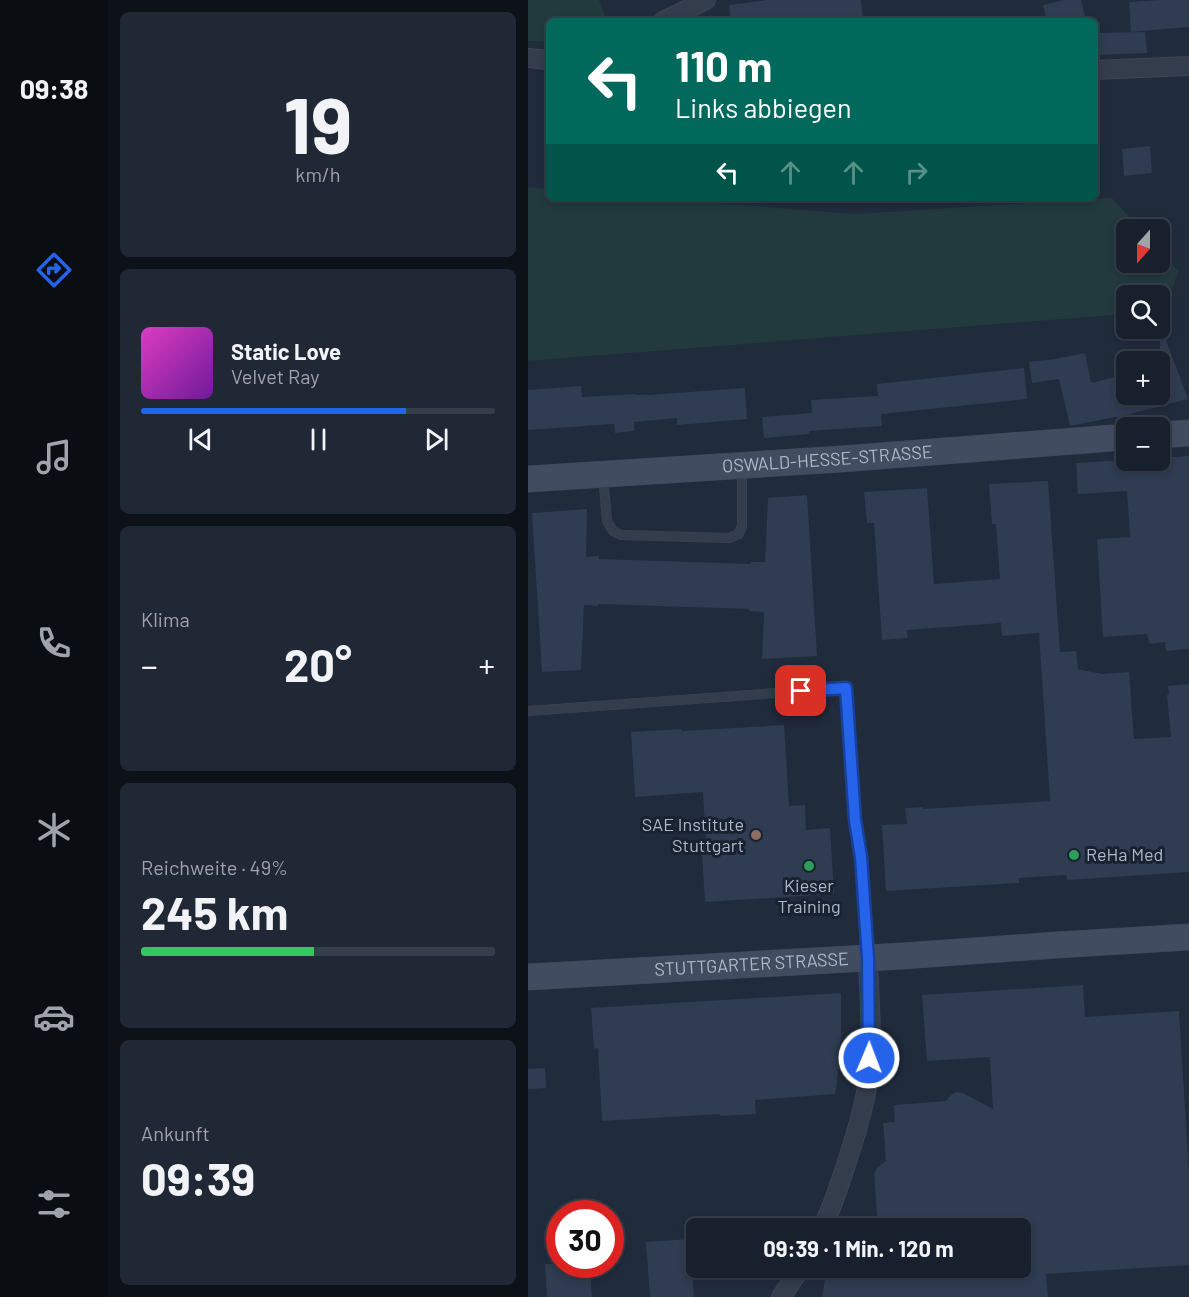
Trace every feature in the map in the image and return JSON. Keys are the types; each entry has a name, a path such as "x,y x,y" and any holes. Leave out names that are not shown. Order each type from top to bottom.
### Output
{"street":[{"path":"669,18 706,0"},
{"path":"528,58 546,60"},
{"path":"1098,70 1189,66"},
{"path":"1170,434 1189,433"},
{"name":"OSWALD-HESSE-STRASSE","path":"528,479 841,459 1116,438"},
{"name":"STUTTGARTER STRASSE","path":"528,977 1189,937"},
{"path":"826,1218 853,1142 869,1073 868,958"},
{"path":"781,1297 794,1278"}],"lane":[{"path":"603,474 607,521 613,531 621,535 729,538 739,534 742,526 742,465"},
{"path":"528,711 846,688 868,958"}],"green space":[{"path":"528,0 599,0 606,18 546,18 546,42 528,41"},
{"path":"528,187 546,189 546,201 692,201 854,214 1064,201 1098,201 1098,199 1112,198 1131,219 1116,219 1116,273 1170,273 1170,262 1178,271 1170,296 1170,285 1116,285 1116,315 528,361"}],"building":[{"path":"767,0 861,0 863,18 731,18 729,5"},
{"path":"1063,0 1081,0 1085,18 1046,18 1043,5"},
{"path":"1189,0 1189,27 1131,32 1129,2"},
{"path":"1145,32 1147,53 1098,55 1098,33"},
{"path":"1150,146 1152,173 1124,176 1122,149"},
{"path":"1160,339 1166,339 1170,351 1160,351"},
{"path":"1170,351 1188,399 1170,404"},
{"path":"1085,353 1091,383 1116,377 1116,405 1165,405 1070,426 1059,379 1032,383 1029,362"},
{"path":"1024,368 1027,399 881,414 882,426 809,431 809,434 764,438 762,417 812,413 811,400 878,396 877,384"},
{"path":"581,386 582,397 745,388 747,419 677,425 677,418 634,422 634,431 615,433 614,424 528,430 528,390"},
{"path":"1189,456 1189,649 1166,651 1165,642 1150,644 1147,634 1103,637 1097,539 1130,537 1127,491 1078,494 1076,463 1116,461 1116,471 1170,471 1170,457"},
{"path":"1048,481 1060,652 1076,651 1078,669 1102,674 1129,672 1134,739 1171,737 1168,686 1189,684 1189,872 1067,880 1066,875 1019,878 1019,883 886,891 882,825 907,824 905,808 923,807 923,809 1050,801 1039,633 1002,636 1001,623 907,630 908,638 882,640 874,523 867,523 864,492 927,488 934,584 1000,579 996,524 992,524 989,484"},
{"path":"807,495 817,656 762,659 764,612 749,611 749,609 598,604 598,606 584,605 581,670 542,672 532,513 587,509 586,557 751,564 751,562 765,562 768,498"},
{"path":"784,725 789,806 805,805 806,830 830,828 834,894 705,902 702,855 697,850 706,841 703,792 635,797 631,732"},
{"path":"1083,985 1085,1017 1179,1011 1189,1173 1189,1265 1046,1274 1048,1297 822,1297 826,1278 1031,1278 1031,1218 877,1218 874,1174 877,1168 886,1161 883,1123 895,1122 894,1105 946,1101 957,1092 993,1109 990,1057 927,1061 922,995"},
{"path":"841,993 841,1034 835,1094 755,1100 756,1114 602,1121 598,1048 594,1049 591,1008"},
{"path":"545,1068 546,1088 528,1089 528,1069"},
{"path":"686,1239 686,1278 693,1278 694,1297 650,1297 646,1242"},
{"path":"545,1264 546,1278 591,1278 592,1297 547,1297"}],"place":[{"name":"SAE Institute Stuttgart","path":"756,835"},
{"name":"ReHa Med","path":"1074,855"},
{"name":"Kieser Training","path":"809,866"}],"route":[{"path":"801,691 846,688 868,958 869,1058"}]}
